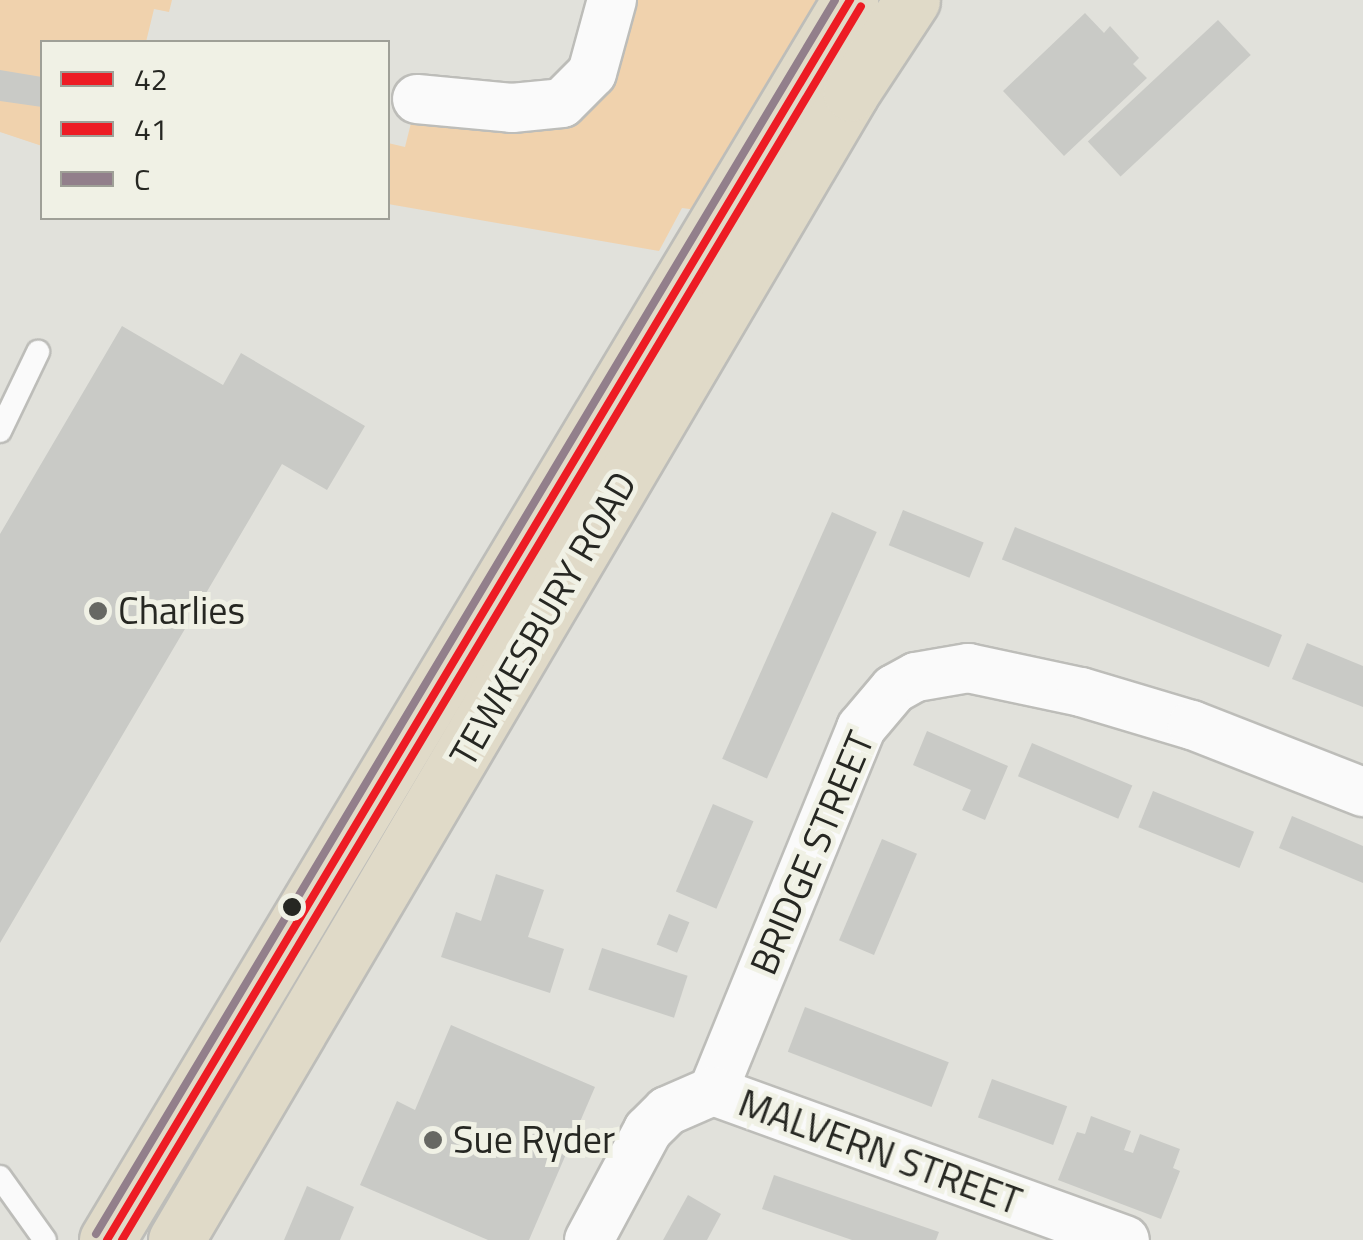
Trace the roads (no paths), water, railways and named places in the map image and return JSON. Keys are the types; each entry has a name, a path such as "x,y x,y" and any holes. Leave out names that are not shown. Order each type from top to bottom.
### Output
{"highway":[{"name":"TEWKESBURY ROAD","path":"176,1240 482,726 828,82 850,0"},
{"name":"TEWKESBURY ROAD","path":"107,1240 424,708 828,82 912,0"}],"street":[{"path":"417,98 512,108 562,103 592,74 612,0"},
{"name":"BRIDGE STREET","path":"713,1091 860,728 884,698 916,677 968,668 1062,687 1192,725 1363,792"},
{"name":"MALVERN STREET","path":"588,1240 648,1130 667,1112 713,1091 1124,1240"}],"lane":[{"path":"0,431 38,352"},
{"path":"0,1177 45,1240"}],"place":[{"name":"Charlies","path":"98,611"},
{"name":"Sue Ryder","path":"433,1140"}]}
